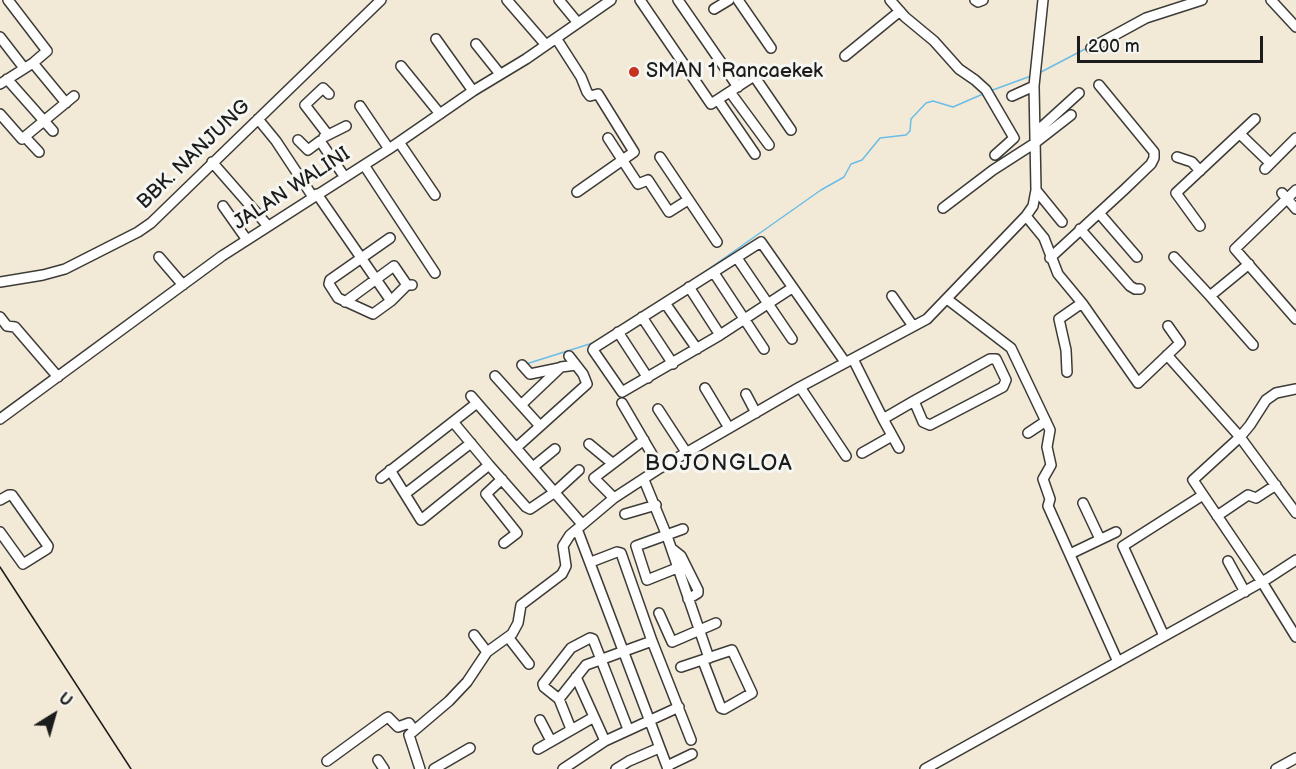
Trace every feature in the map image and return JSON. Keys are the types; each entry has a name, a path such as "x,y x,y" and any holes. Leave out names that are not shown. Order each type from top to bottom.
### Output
{"street":[{"path":"8,0 47,51 2,82 53,131"},
{"name":"BBK. NANJUNG","path":"0,282 66,269 127,239 151,223 381,0"},
{"path":"507,0 546,45"},
{"path":"559,0 578,23"},
{"name":"JALAN WALINI","path":"0,419 247,240 389,149 611,0"},
{"path":"640,0 711,104 754,76 791,130"},
{"path":"678,0 769,145"},
{"path":"714,9 729,0"},
{"path":"738,0 771,48"},
{"path":"890,0 934,41 959,69 987,92 1014,138 995,155"},
{"path":"975,0 978,2 983,0"},
{"path":"420,769 409,736 456,693 487,652 507,637 518,623 521,604 565,569 563,546 570,535 614,498 660,468 800,387 927,319 1026,216 1033,206 1036,190 1034,79 1043,0"},
{"path":"1091,48 1146,18 1202,0"},
{"path":"1271,0 1296,27"},
{"path":"845,56 900,11"},
{"path":"0,37 66,103"},
{"path":"556,38 587,92 590,96 598,94 634,152 577,192"},
{"path":"436,39 473,91"},
{"path":"476,44 500,74"},
{"path":"402,66 440,114"},
{"path":"1012,96 1034,79"},
{"path":"1050,258 1151,164 1154,152 1100,85"},
{"path":"329,94 323,88 305,105 344,176"},
{"path":"1035,138 1079,93"},
{"path":"0,114 20,139 74,96"},
{"path":"718,100 755,154"},
{"path":"360,106 389,149"},
{"path":"943,208 1035,138 1071,115"},
{"path":"258,118 391,301"},
{"path":"1200,226 1176,194 1255,118"},
{"path":"297,140 308,150 346,126"},
{"path":"1240,134 1268,166 1296,138"},
{"path":"26,136 39,152"},
{"path":"608,138 638,184 648,180 669,212 688,200"},
{"path":"399,142 435,195"},
{"path":"660,157 717,242"},
{"path":"1177,157 1192,162 1200,171"},
{"path":"212,162 268,226"},
{"path":"364,165 435,273"},
{"path":"1036,190 1062,222"},
{"path":"1296,190 1284,196 1235,249 1296,319"},
{"path":"1284,196 1296,209"},
{"path":"223,206 247,240"},
{"path":"1099,213 1137,257"},
{"path":"1026,216 1044,238 1058,274 1082,303 1138,383 1180,343 1168,326"},
{"path":"1080,229 1130,286 1140,289"},
{"path":"345,302 394,266 409,285 373,314 363,308 345,302 338,298 329,282 390,238"},
{"path":"792,288 745,320 622,392 593,349 759,242 763,243 792,288 849,360 899,448"},
{"path":"159,257 183,285"},
{"path":"1174,257 1253,345"},
{"path":"737,258 792,339"},
{"path":"1210,296 1249,264"},
{"path":"714,273 764,349"},
{"path":"689,287 720,335"},
{"path":"892,296 913,326"},
{"path":"947,299 1011,348 1046,421 1051,432 1047,447 1051,465 1042,479 1050,499 1048,506 1118,662"},
{"path":"665,303 697,349"},
{"path":"1067,372 1066,350 1059,319 1082,303"},
{"path":"0,316 7,327 15,327 58,377"},
{"path":"642,317 673,364"},
{"path":"618,332 648,378"},
{"path":"1167,355 1240,437 1296,513"},
{"path":"517,447 587,384 583,374 569,356"},
{"path":"883,419 914,401 993,358 998,362 1006,381 1003,387 930,425 923,422 914,401"},
{"path":"522,365 541,386"},
{"path":"530,374 576,365"},
{"path":"520,405 561,368"},
{"path":"495,376 540,426"},
{"path":"800,387 846,456"},
{"path":"705,388 729,428"},
{"path":"1296,389 1280,392 1268,398 1251,425 1240,437 1193,479 1296,637"},
{"path":"746,394 756,413"},
{"path":"381,478 454,423 474,400 555,492 580,526 623,650 668,767 692,754"},
{"path":"622,403 660,468"},
{"path":"658,408 687,452"},
{"path":"1028,433 1046,421"},
{"path":"454,423 530,509 555,492 579,470"},
{"path":"862,453 892,436"},
{"path":"614,498 594,478 644,440"},
{"path":"405,494 471,443"},
{"path":"589,444 612,463"},
{"path":"533,467 555,449"},
{"path":"390,470 420,520 489,465"},
{"path":"502,479 486,494 517,533 504,543"},
{"path":"644,480 667,536 699,631 706,660 721,708 724,709 752,693 733,650 706,660 681,667"},
{"path":"1217,516 1248,495 1256,498 1276,485"},
{"path":"0,500 12,495 48,546 47,549 22,564 0,532"},
{"path":"1164,636 1123,546 1203,495"},
{"path":"1083,503 1100,539"},
{"path":"625,514 656,505"},
{"path":"677,568 647,580 636,547 683,529"},
{"path":"1070,554 1116,532"},
{"path":"671,548 681,556 699,590 696,595 688,599"},
{"path":"591,562 617,552 621,553 652,641 691,740"},
{"path":"926,769 1245,592 1296,560"},
{"path":"1228,561 1245,592"},
{"path":"659,614 671,641 716,623"},
{"path":"474,634 487,652"},
{"path":"507,637 529,664"},
{"path":"571,729 559,699 543,684 571,648 592,638 628,729"},
{"path":"559,699 586,664 652,641"},
{"path":"576,677 605,741"},
{"path":"563,769 605,741 679,707"},
{"path":"327,761 388,717 398,727 409,723 414,730"},
{"path":"538,748 594,717"},
{"path":"540,720 551,741"},
{"path":"434,769 470,748"},
{"path":"619,768 659,748"},
{"path":"1276,769 1296,758"},
{"path":"378,760 384,769"}],"waterway":[{"path":"1041,72 1087,48"},
{"path":"990,91 1031,76"},
{"path":"696,278 821,190 844,177 851,164 862,160 880,138 906,135 910,131 911,119 926,103 933,101 953,107 983,94"},
{"path":"526,364 596,342"}],"railway":[{"path":"0,567 131,769"}],"place":[{"name":"SMAN 1 Rancaekek","path":"634,72"}],"district":[{"name":"BOJONGLOA","path":"719,464"}]}
